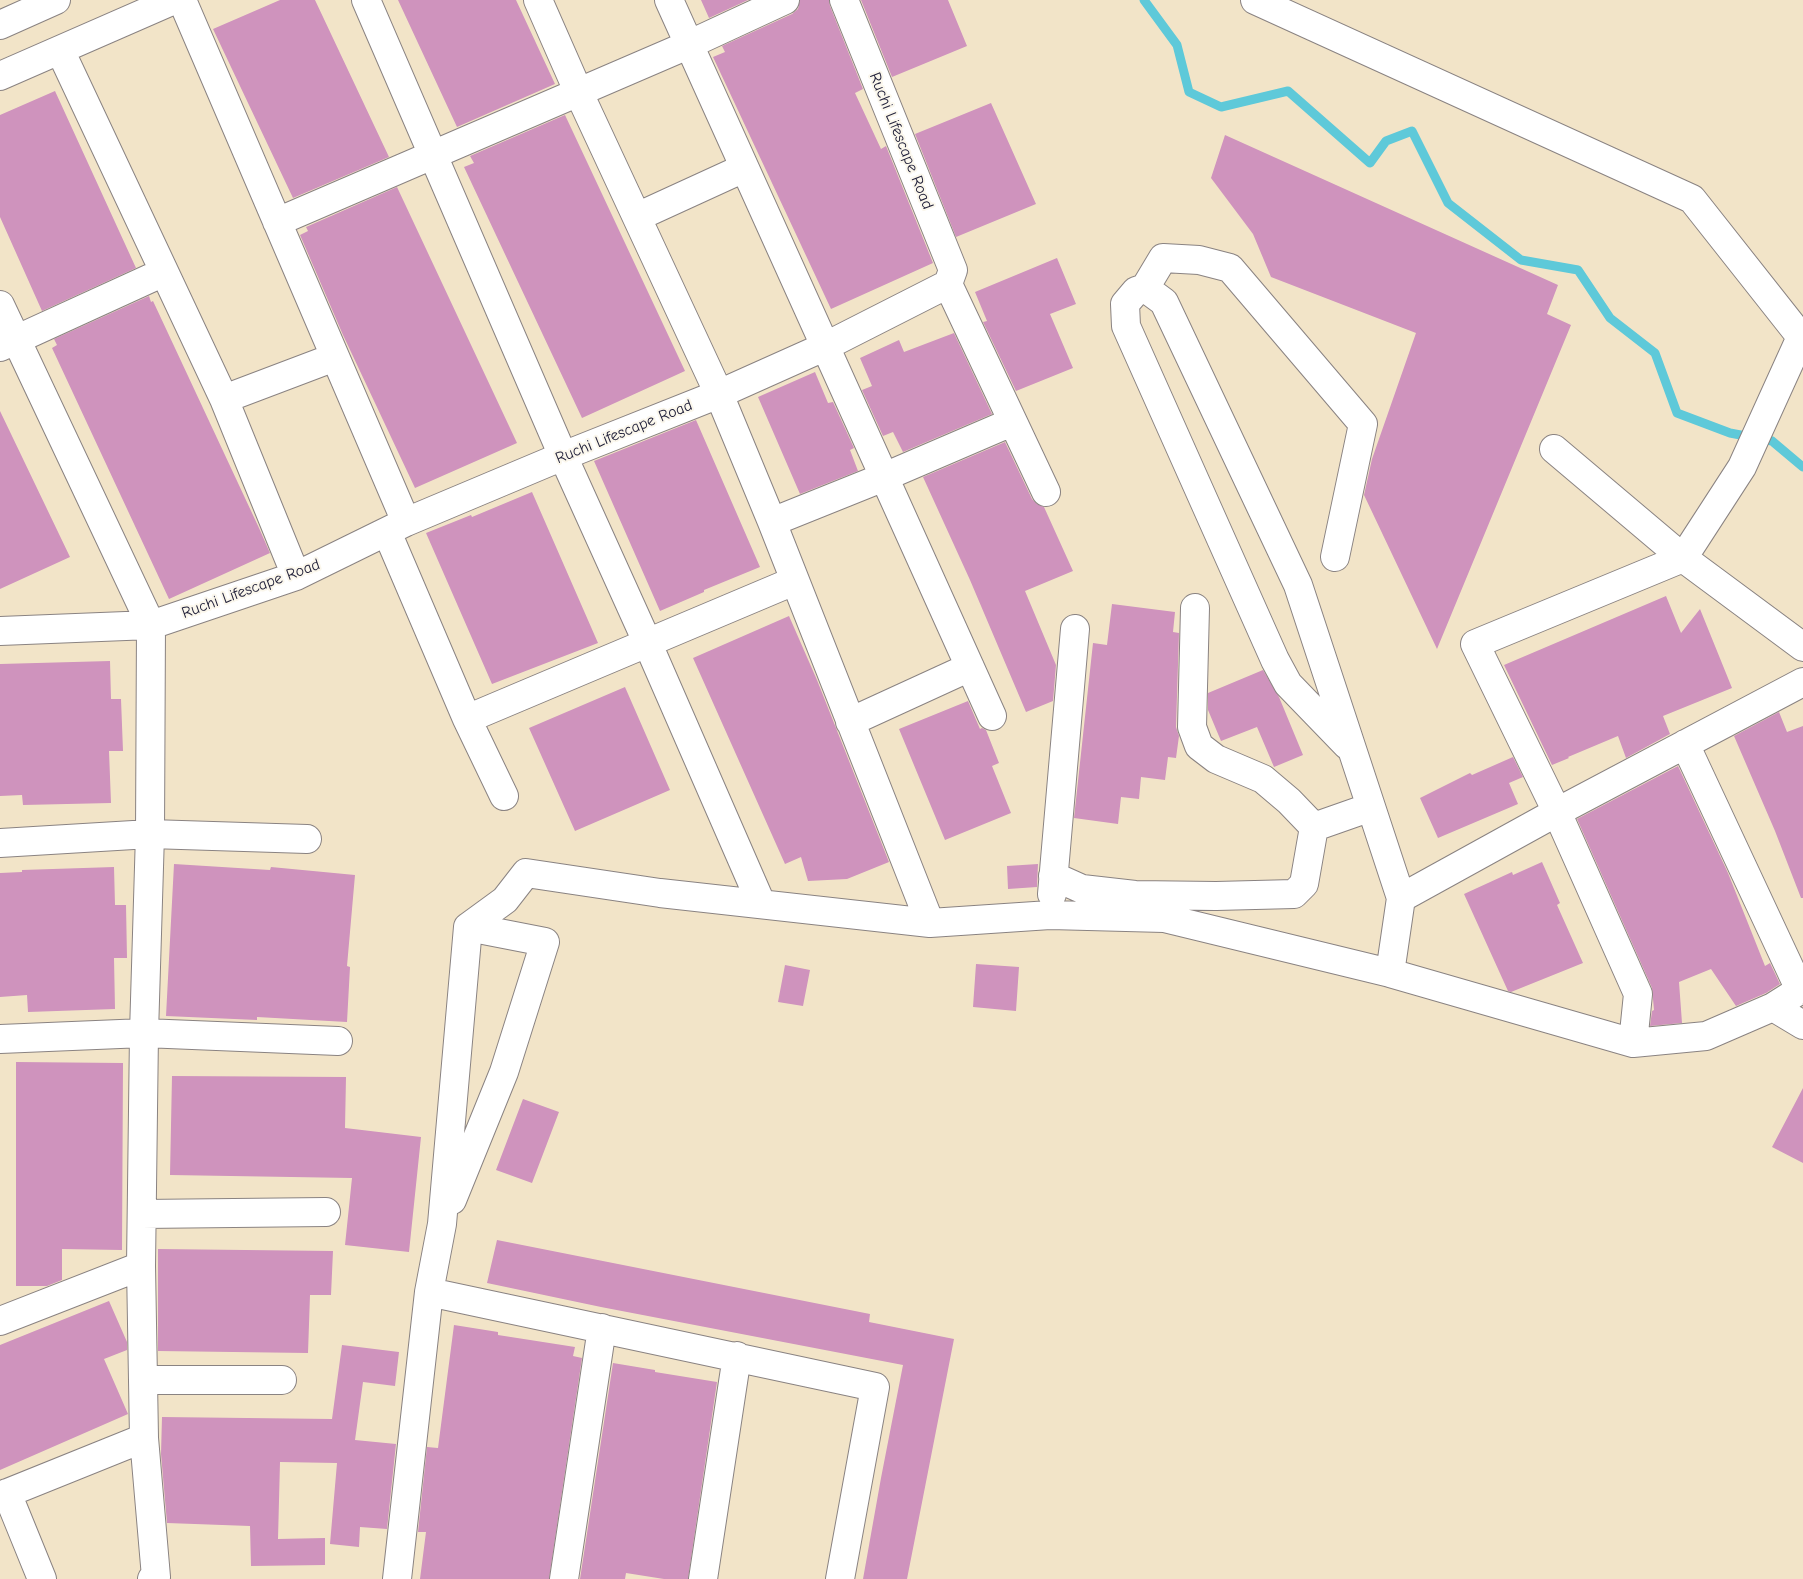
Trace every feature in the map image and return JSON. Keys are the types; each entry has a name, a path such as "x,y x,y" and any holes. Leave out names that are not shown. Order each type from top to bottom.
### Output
{"street":[{"path":"0,25 56,0"},
{"path":"0,76 174,0"},
{"path":"182,0 335,357 467,719 504,796"},
{"path":"366,0 563,456 648,644 761,903"},
{"path":"538,0 578,91 719,394 772,522 930,923"},
{"path":"669,0 992,716"},
{"path":"277,222 688,45 785,0"},
{"name":"Ruchi Lifescape Road","path":"0,631 151,625 296,576 397,527 563,456 719,394 824,347 948,284 953,270 844,0"},
{"path":"1255,0 1692,198 1800,337 1742,467 1683,558 1476,644 1557,812 1638,994 1633,1043"},
{"path":"60,50 224,399 296,576"},
{"path":"637,218 744,168"},
{"path":"1334,557 1363,424 1230,268 1199,260 1163,258 1145,288 1136,291 1125,304 1126,326 1275,660 1288,684 1352,749"},
{"path":"8,344 164,272"},
{"path":"948,284 1046,492"},
{"path":"1145,288 1164,302 1298,585 1401,898 1390,973"},
{"path":"0,305 8,344 151,625 150,834 144,1034 141,1266 144,1438 156,1578 152,1579"},
{"path":"224,399 335,357"},
{"path":"772,522 884,477 1012,422"},
{"path":"1554,449 1683,558 1803,647"},
{"path":"467,719 794,581"},
{"path":"1195,608 1192,727 1199,746 1216,759 1263,779 1289,800 1314,827"},
{"path":"1050,915 1075,628"},
{"path":"850,722 970,667"},
{"path":"1401,898 1557,812 1803,682"},
{"path":"397,1579 429,1292 442,1224 468,927 505,900 526,873 660,893 930,923 1050,915 1164,918 1390,973 1633,1043 1706,1036 1773,1007 1802,989 1685,744"},
{"path":"1314,827 1371,807"},
{"path":"1053,876 1082,889 1135,895 1216,896 1294,894 1304,884 1314,827"},
{"path":"0,843 150,834 307,839"},
{"path":"442,1224 504,1072 545,942 468,927"},
{"path":"1773,1007 1803,1025"},
{"path":"0,1039 144,1034 338,1041"},
{"path":"142,1214 326,1212"},
{"path":"0,1322 141,1266"},
{"path":"429,1292 876,1386 840,1579"},
{"path":"564,1579 602,1328"},
{"path":"704,1579 737,1356"},
{"path":"143,1380 282,1380"},
{"path":"42,1579 3,1495 144,1438"}],"building":[{"path":"280,0 315,0 389,157 293,198 213,29"},
{"path":"398,0 516,0 555,84 457,127"},
{"path":"701,0 748,0 709,18"},
{"path":"800,0 829,0 863,89 855,93 881,149 886,146 933,263 831,309 713,57 725,52 722,46 792,14 798,9"},
{"path":"861,0 948,0 967,46 892,77"},
{"path":"55,91 136,268 42,311 0,217 0,115"},
{"path":"991,103 1036,204 956,237 915,134"},
{"path":"565,115 685,371 582,418 464,167 474,163 470,156"},
{"path":"1225,135 1558,285 1547,314 1571,325 1437,649 1364,495 1372,459 1416,333 1271,277 1253,234 1211,178"},
{"path":"397,187 517,443 415,488 343,335 300,235 308,231 306,227"},
{"path":"1057,258 1076,304 1050,314 1073,368 1016,391 983,322 987,321 975,292"},
{"path":"149,296 270,553 169,599 52,348 57,345 54,339"},
{"path":"954,333 992,414 903,452 893,432 883,436 862,390 872,386 860,358 899,340 904,352"},
{"path":"815,372 828,403 833,402 854,448 850,450 858,471 800,494 758,397"},
{"path":"0,411 70,557 0,589"},
{"path":"696,420 760,567 704,590 704,592 660,611 594,461"},
{"path":"1005,442 1032,499 1044,507 1073,571 1025,591 1056,665 1053,701 1026,712 970,580 923,477"},
{"path":"532,492 598,643 492,684 426,533 471,515 472,517"},
{"path":"1666,596 1681,633 1700,609 1732,688 1663,716 1670,734 1626,758 1618,736 1552,765 1504,665"},
{"path":"1112,604 1175,612 1173,632 1179,633 1176,727 1179,736 1176,758 1168,757 1165,780 1141,777 1139,799 1121,797 1118,824 1074,818 1093,643 1107,645"},
{"path":"789,616 817,680 889,862 847,879 808,881 801,857 785,864 693,658"},
{"path":"110,661 111,699 121,699 123,751 109,751 111,803 23,805 22,795 0,796 0,664"},
{"path":"1263,670 1279,697 1303,755 1274,767 1257,727 1221,741 1208,710 1208,693"},
{"path":"625,687 670,790 575,831 529,728"},
{"path":"968,701 980,729 986,730 999,763 992,766 1011,813 945,840 899,729"},
{"path":"1779,712 1787,732 1803,726 1803,898 1801,898 1775,831 1734,736"},
{"path":"1513,757 1523,777 1509,783 1518,804 1438,838 1420,798 1470,773 1472,775"},
{"path":"1678,766 1728,873 1765,966 1770,963 1780,984 1766,993 1736,1006 1711,969 1679,982 1682,1023 1650,1026 1652,1011 1654,1010 1652,988 1577,819"},
{"path":"1542,862 1560,903 1557,905 1583,963 1511,992 1508,991 1464,894 1512,872 1513,875"},
{"path":"174,864 270,870 271,867 355,875 347,966 350,967 347,1022 257,1017 257,1020 166,1016"},
{"path":"1038,864 1037,887 1008,889 1007,866"},
{"path":"114,867 115,905 126,905 127,958 114,958 115,1009 28,1012 27,995 0,997 0,873 22,872 22,870"},
{"path":"976,964 1019,967 1016,1011 973,1007"},
{"path":"785,965 810,970 803,1006 778,1002"},
{"path":"16,1062 123,1063 122,1250 62,1249 62,1280 47,1286 16,1286"},
{"path":"172,1076 346,1077 345,1128 421,1137 409,1252 345,1245 352,1178 170,1175"},
{"path":"1803,1088 1803,1163 1772,1147"},
{"path":"523,1099 559,1112 532,1183 496,1170"},
{"path":"497,1240 870,1314 869,1322 954,1339 907,1579 863,1579 903,1365 487,1283"},
{"path":"158,1249 333,1251 331,1295 310,1295 308,1353 158,1351"},
{"path":"109,1301 127,1342 127,1350 104,1359 128,1414 0,1470 0,1345"},
{"path":"454,1325 498,1332 498,1335 575,1347 573,1356 582,1358 549,1579 420,1579 426,1532 418,1532 427,1447 438,1448"},
{"path":"342,1345 399,1352 395,1386 363,1382 355,1440 396,1444 387,1529 360,1527 359,1547 330,1544 337,1463 280,1462 278,1539 325,1538 325,1565 251,1566 250,1526 167,1523 161,1454 162,1417 332,1419"},
{"path":"613,1363 717,1382 688,1579 664,1579 626,1573 625,1579 580,1579"}],"waterway":[{"path":"1144,0 1177,45 1189,92 1221,107 1288,91 1370,163 1386,141 1412,131 1448,203 1521,260 1578,270 1610,318 1655,353 1677,413 1730,433 1772,441 1803,467"}]}
